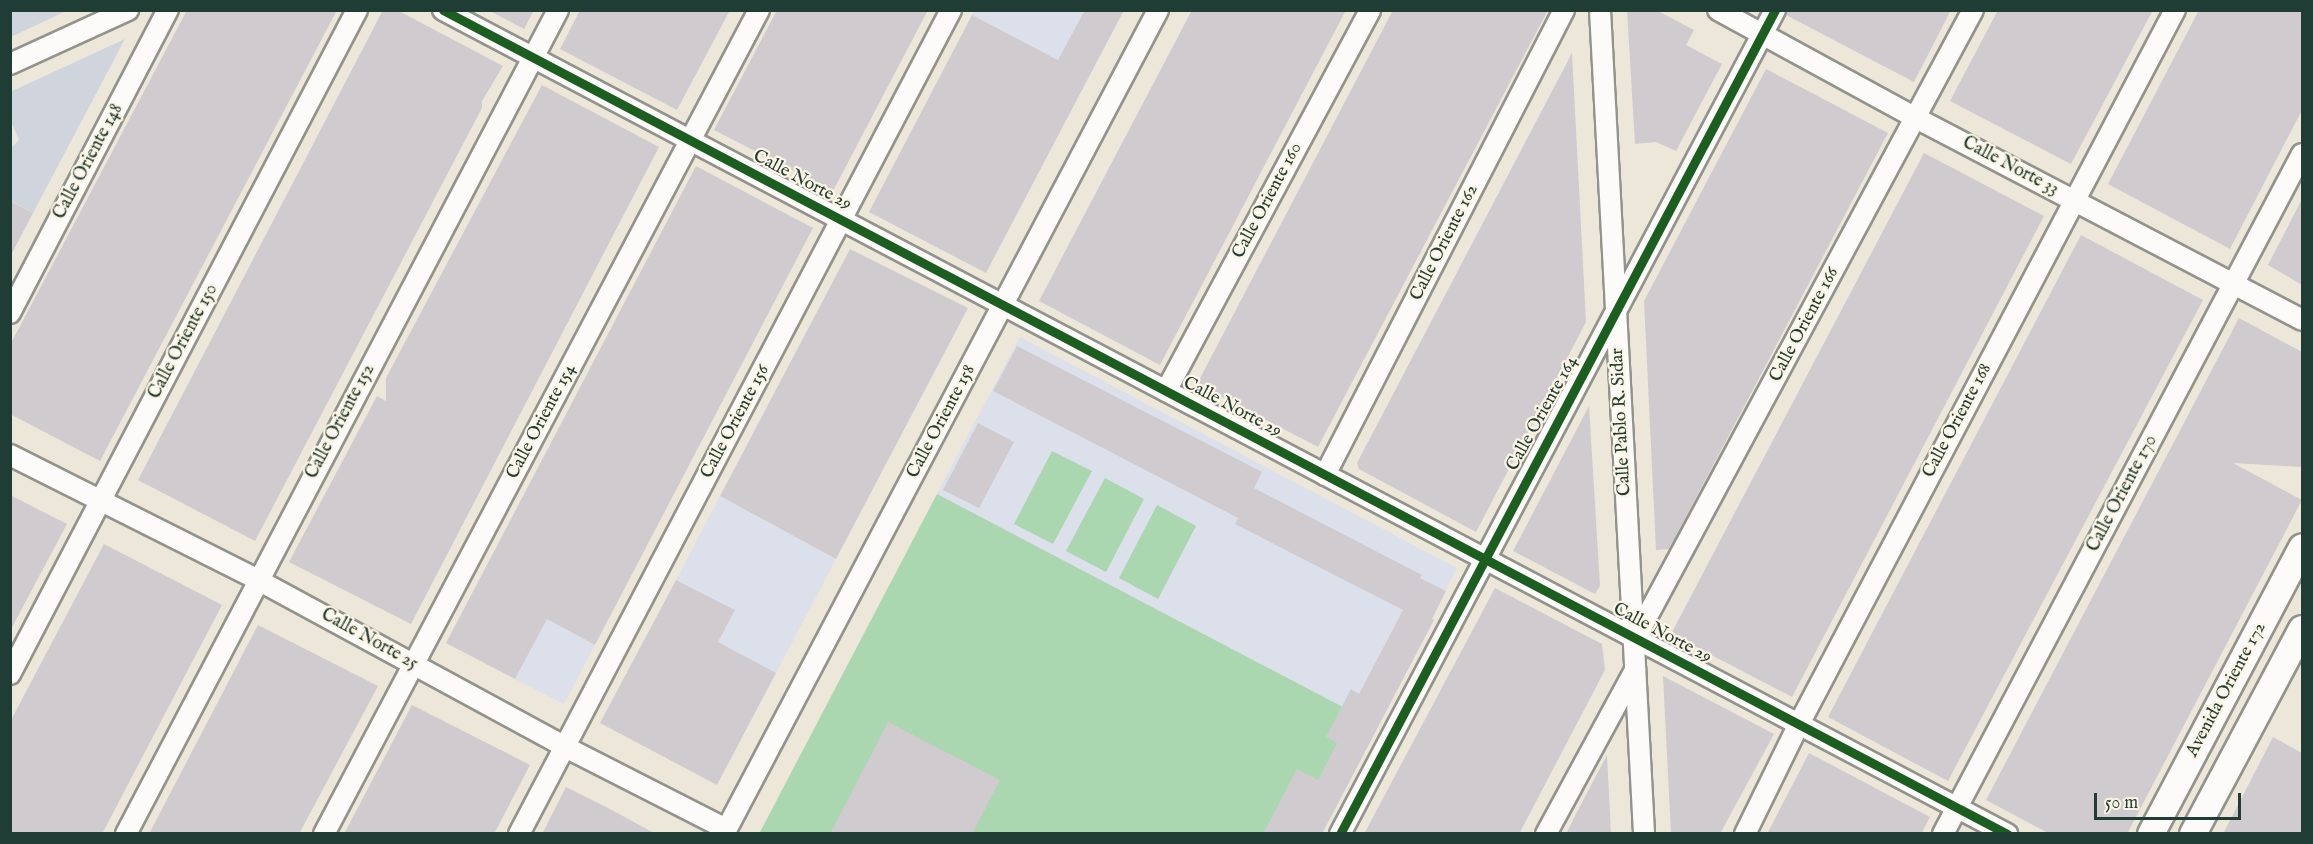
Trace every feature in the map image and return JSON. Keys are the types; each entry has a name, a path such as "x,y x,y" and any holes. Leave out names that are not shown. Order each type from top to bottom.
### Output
{"street":[{"path":"10,64 128,10"},
{"name":"Calle Oriente 148","path":"10,313 168,10"},
{"name":"Calle Oriente 150","path":"10,674 357,10"},
{"name":"Calle Norte 29","path":"443,10 2007,834"},
{"name":"Calle Oriente 152","path":"126,834 558,10"},
{"name":"Calle Oriente 154","path":"324,834 759,10"},
{"name":"Calle Oriente 156","path":"519,834 951,10"},
{"name":"Calle Oriente 158","path":"725,831 1158,10"},
{"name":"Calle Oriente 160","path":"1166,391 1370,10"},
{"name":"Calle Oriente 162","path":"1325,475 1564,10"},
{"name":"Calle Pablo R. Sidar","path":"1600,10 1644,834"},
{"name":"Calle Norte 33","path":"1718,10 1916,118 2302,320"},
{"name":"Calle Oriente 164","path":"1340,834 1483,559 1616,314 1775,10"},
{"name":"Calle Oriente 166","path":"1635,639 1973,10"},
{"name":"Calle Oriente 168","path":"1746,834 1799,724 2175,10"},
{"name":"Calle Oriente 170","path":"1943,834 2302,154"},
{"name":"Calle Norte 25","path":"10,455 258,580 725,831"},
{"name":"Avenida Oriente 172","path":"2151,834 2302,547"},
{"name":"Avenida Oriente 172","path":"2193,834 2302,629"},
{"path":"1546,834 1635,669"}],"shaded area":[{"path":"11,10 66,10 66,11 11,37"},
{"path":"975,10 1124,11 1089,76 972,15"},
{"path":"125,39 33,213 11,201 11,148 19,140 11,121 10,92"},
{"path":"1020,337 1457,568 1375,724 937,494"},
{"path":"720,496 836,559 776,673 718,642 735,610 676,580"},
{"path":"547,619 595,645 564,704 515,679"}],"green space":[{"path":"1052,451 1092,471 1053,544 1014,524"},
{"path":"1105,478 1144,499 1106,572 1066,551"},
{"path":"937,494 1375,724 1318,833 759,834"},
{"path":"1157,505 1196,526 1158,599 1119,578"}],"building":[{"path":"187,10 337,10 100,461 10,414 10,345"},
{"path":"383,10 397,10 503,66 482,101 482,108 255,541 138,480"},
{"path":"488,10 534,10 524,29"},
{"path":"580,10 730,10 677,110 560,49"},
{"path":"777,10 928,10 833,191 714,130"},
{"path":"1085,10 1124,10 986,273 869,212 972,15 1058,60"},
{"path":"1192,10 1346,10 1160,365 1039,301"},
{"path":"1393,10 1548,10 1318,447 1197,384"},
{"path":"1627,10 1656,10 1694,30 1686,45 1722,64 1676,151 1656,142 1635,144"},
{"path":"1787,10 1951,10 1914,82 1786,15"},
{"path":"1998,10 2153,10 2071,164 1950,101"},
{"path":"2199,10 2302,10 2302,110 2230,249 2108,184"},
{"path":"1572,53 1586,322 1476,532 1359,469 1357,463"},
{"path":"1766,69 1888,133 1669,549 1656,550 1644,301"},
{"path":"542,85 659,147 411,624 289,562 377,396 386,401 386,378"},
{"path":"1924,153 2044,216 1792,697 1671,634"},
{"path":"696,166 813,228 595,645 547,619 515,679 446,643"},
{"path":"2302,199 2302,285 2268,265"},
{"path":"10,201 33,213 10,257"},
{"path":"2081,235 2203,300 1948,781 1828,717"},
{"path":"850,249 968,308 836,559 720,496"},
{"path":"2239,318 2302,352 2302,467 2233,463 2302,500 2127,834 2050,834 1986,800"},
{"path":"1017,346 1262,472 1254,488 1422,575 1420,578 1446,591 1432,619 1434,620 1322,834 1263,834 1297,769 1318,780 1337,743 1326,737 1351,689 1359,694 1403,610 1235,524 1238,518 993,391"},
{"path":"1589,406 1600,586 1595,594 1513,551"},
{"path":"978,423 1014,442 979,508 943,490"},
{"path":"10,495 67,524 10,631"},
{"path":"104,544 222,605 102,834 10,834 10,722"},
{"path":"676,580 735,610 718,642 776,673 717,785 600,723"},
{"path":"1495,588 1602,644 1605,670 1519,834 1364,834"},
{"path":"258,625 378,686 299,834 149,834"},
{"path":"1663,676 1774,734 1720,834 1671,834"},
{"path":"412,705 530,765 494,834 344,834"},
{"path":"888,722 1000,780 972,834 830,834"},
{"path":"2273,737 2302,753 2302,834 2223,834"},
{"path":"1809,753 1930,817 1921,834 1767,834"},
{"path":"1607,755 1611,834 1566,834 1577,812"},
{"path":"566,787 608,808 656,834 542,834"}],"cycle path":[{"path":"443,10 2007,834"},
{"path":"1340,834 1775,10"}]}
